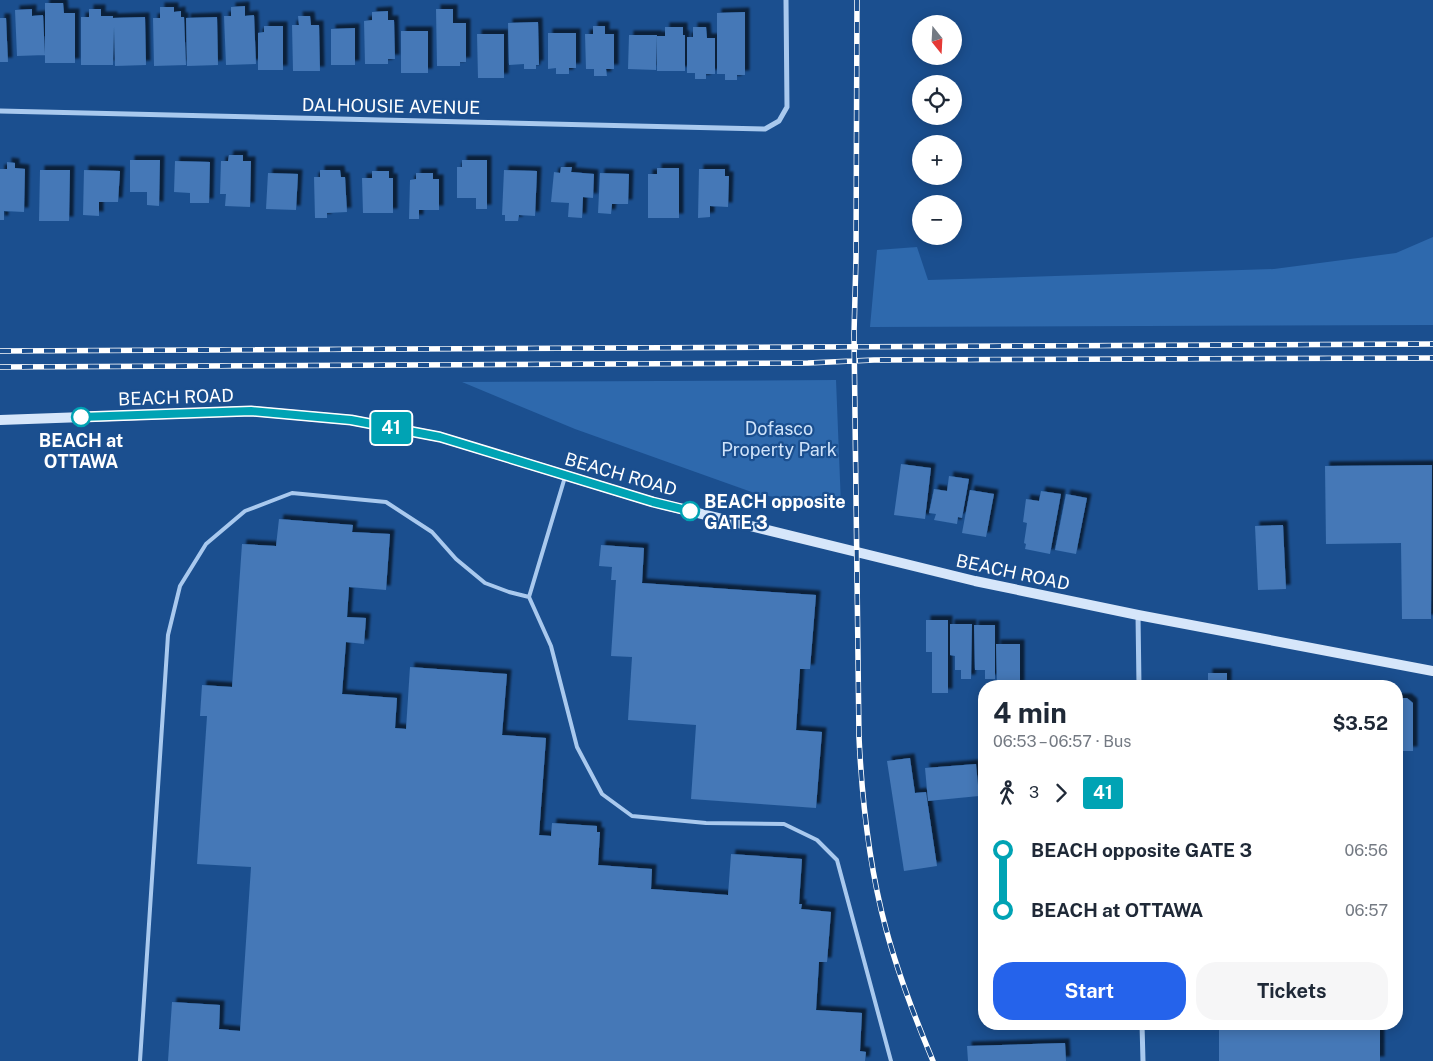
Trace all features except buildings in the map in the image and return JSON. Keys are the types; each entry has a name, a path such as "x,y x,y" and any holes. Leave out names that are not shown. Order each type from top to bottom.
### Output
{"street":[{"name":"DALHOUSIE AVENUE","path":"0,112 765,128 779,121 787,107 786,0"},
{"name":"BEACH ROAD","path":"0,420 251,411 351,420 440,437 653,502 975,581 1138,615 1433,671"},
{"path":"1138,615 1139,680"},
{"path":"1142,1030 1143,1061"}],"lane":[{"path":"566,475 529,597 551,646 577,747 602,794 632,816 706,823 784,824 817,840 837,860 892,1061"},
{"path":"140,1061 168,635 180,586 206,544 245,512 292,493 386,502 432,532 456,559 485,583 529,597"}],"green space":[{"path":"1433,237 1433,325 870,327 877,250 917,247 928,280 1274,269 1396,253"},
{"name":"Dofasco Property Park","path":"836,380 841,505 760,495 575,429 462,382"}],"railway":[{"path":"857,0 854,334 860,761 867,834 880,905 901,979 933,1061"},
{"path":"0,351 1433,344"},
{"path":"0,367 808,363 874,360 1433,358"}],"bus line":[{"name":"41","path":"81,417 251,411 351,420 440,437 653,502 690,511"}],"place":[{"name":"BEACH at OTTAWA","path":"81,417"},
{"name":"BEACH opposite GATE 3","path":"690,511"}]}
